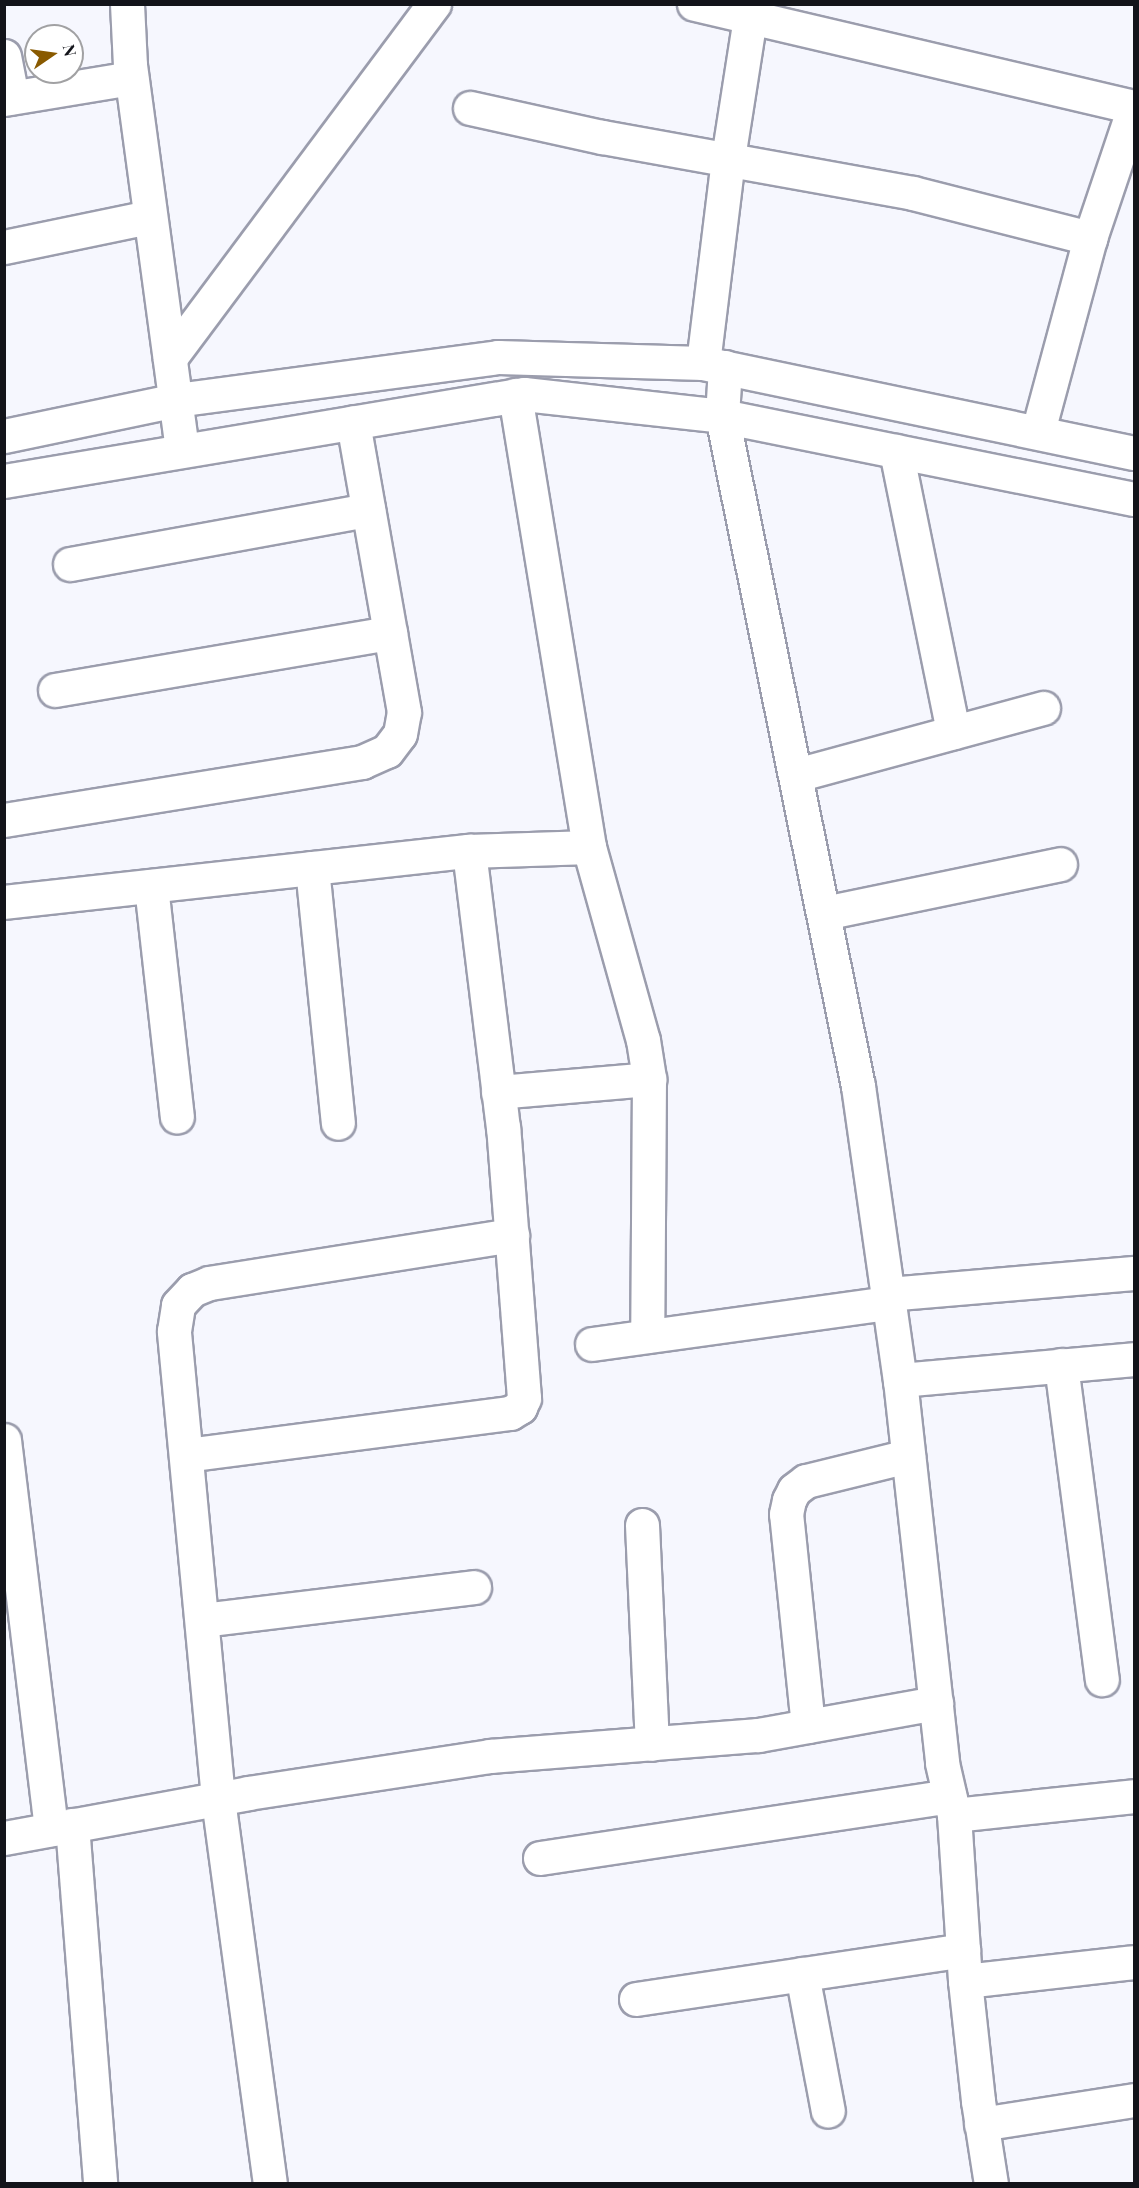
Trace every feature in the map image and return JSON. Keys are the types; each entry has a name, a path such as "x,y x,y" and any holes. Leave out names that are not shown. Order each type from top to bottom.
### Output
{"street":[{"path":"127,4 131,78 182,450"},
{"path":"170,358 434,4"},
{"path":"694,4 751,11 1134,106 1090,238 1038,431"},
{"path":"751,11 728,158 714,365 722,416 858,1086 900,1380 942,1763 951,1805 964,1966 981,2124 991,2184"},
{"path":"4,56 8,98 131,78"},
{"path":"471,108 602,137 913,193 1090,238"},
{"path":"4,247 149,218"},
{"path":"4,436 176,400 498,357 714,365 898,405 1038,431 1134,453"},
{"path":"515,395 589,847 643,1040 649,1079 647,1336"},
{"path":"4,481 515,395 552,396 722,416 1134,499"},
{"path":"4,820 362,762 387,751 400,734 404,712 353,422"},
{"path":"896,451 953,732"},
{"path":"70,564 368,510"},
{"path":"55,690 390,633"},
{"path":"796,775 1043,708"},
{"path":"4,902 470,851 589,847"},
{"path":"186,1455 510,1413 520,1407 525,1388 512,1235 470,851"},
{"path":"824,913 1060,864"},
{"path":"312,868 338,1123"},
{"path":"151,886 177,1117"},
{"path":"498,1092 649,1079"},
{"path":"270,2184 218,1798 174,1331 178,1305 192,1290 208,1283 512,1235"},
{"path":"592,1344 888,1299 1134,1273"},
{"path":"900,1380 1134,1359"},
{"path":"1061,1365 1102,1679"},
{"path":"4,1440 62,1827 100,2184"},
{"path":"808,1726 786,1514 789,1500 794,1490 806,1481 908,1456"},
{"path":"642,1525 652,1743"},
{"path":"203,1620 474,1587"},
{"path":"4,1838 218,1798 490,1756 758,1735 936,1703"},
{"path":"540,1858 951,1805 1134,1796"},
{"path":"636,1999 802,1974 964,1966 1134,1962"},
{"path":"802,1974 828,2111"},
{"path":"981,2124 1134,2100"}]}
